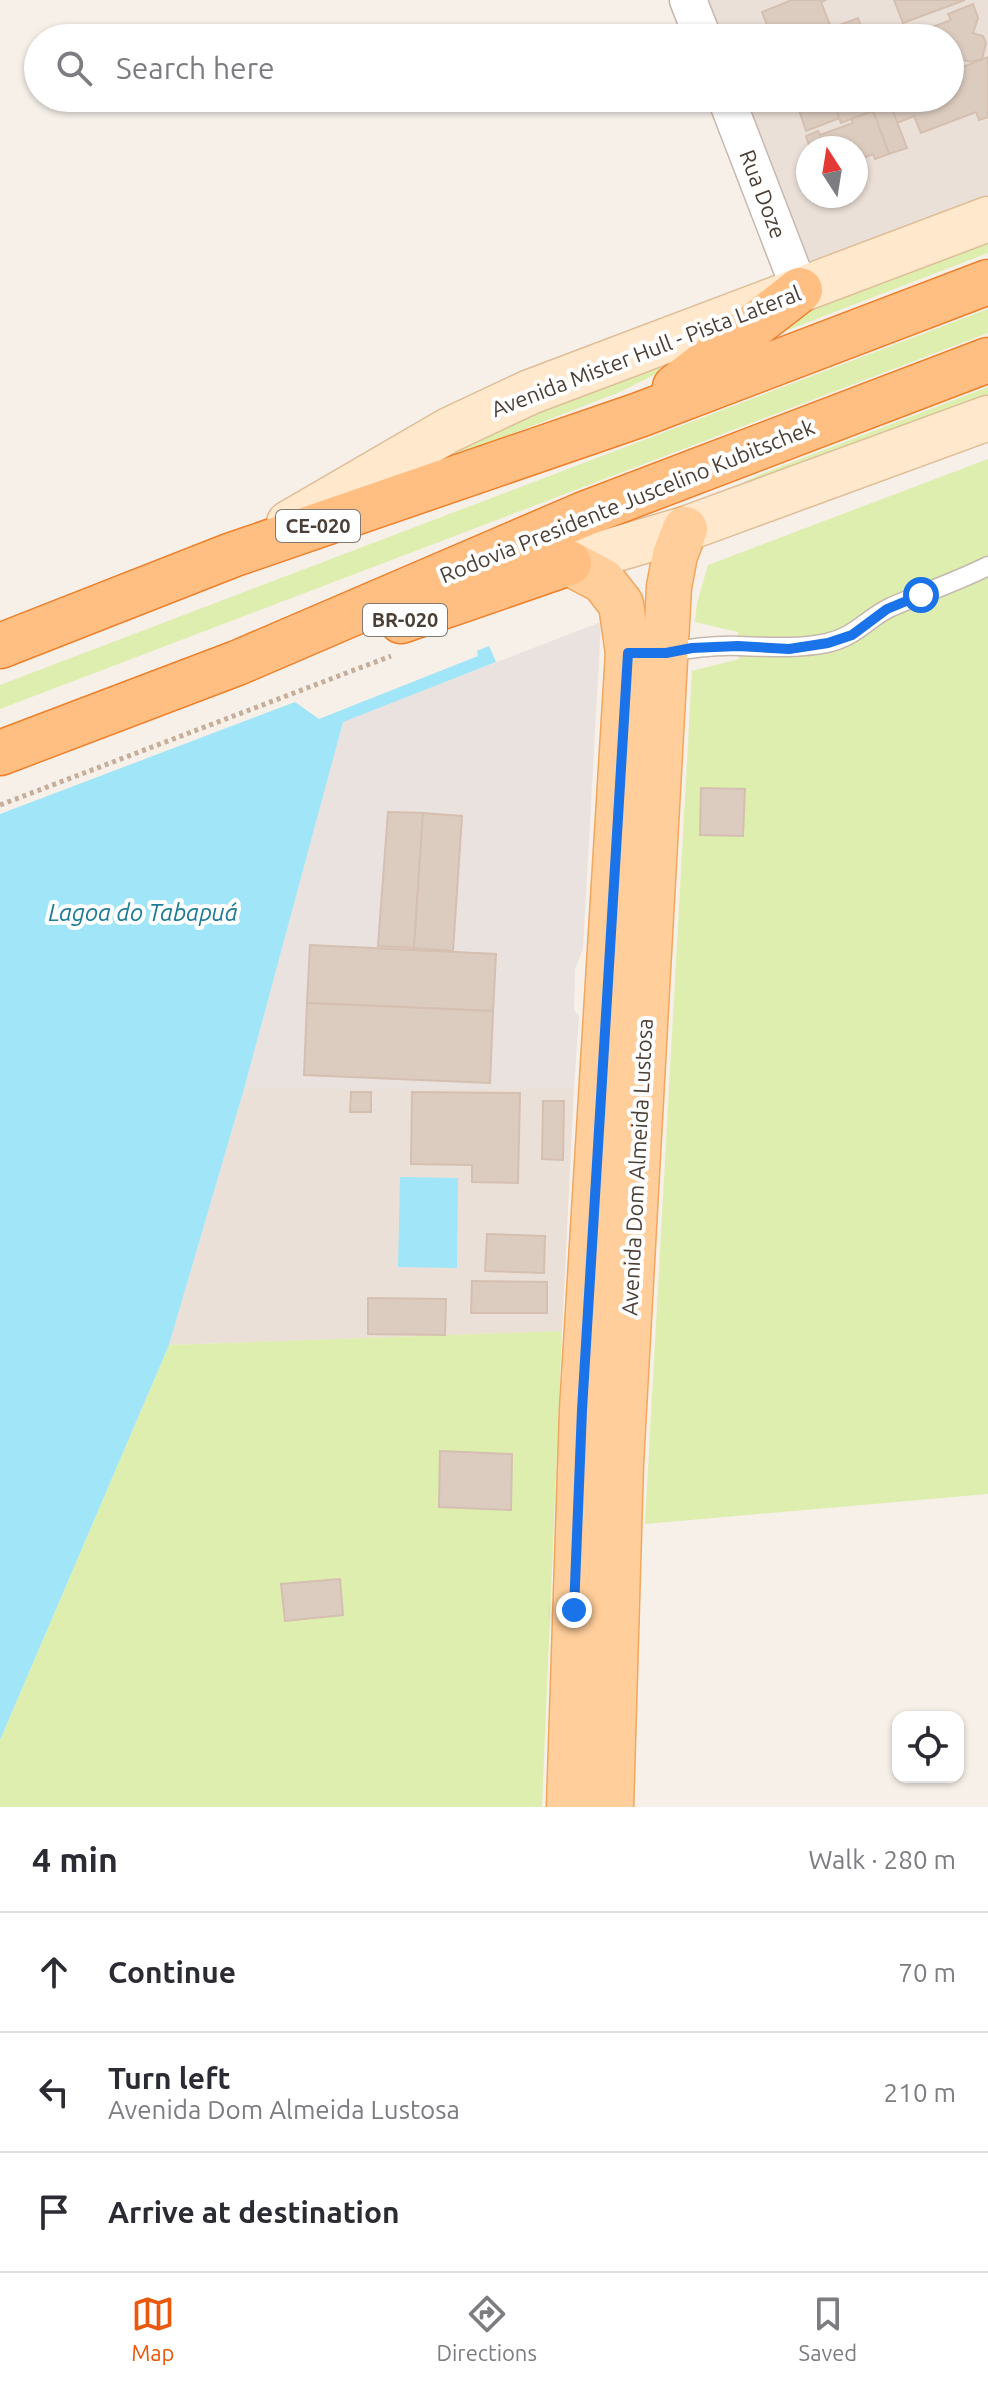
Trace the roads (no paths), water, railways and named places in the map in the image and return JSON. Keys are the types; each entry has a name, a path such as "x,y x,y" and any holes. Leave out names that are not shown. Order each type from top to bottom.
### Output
{"highway":[{"name":"CE-020","path":"0,646 232,555 639,415 988,282"},
{"path":"639,415 800,290"},
{"name":"Rodovia Presidente Juscelino Kubitschek","path":"0,753 237,663 584,514 988,360"},
{"name":"BR-020","path":"237,663 316,651 569,563"}],"main road":[{"name":"Avenida Mister Hull - Pista Lateral","path":"232,555 449,430 530,392 988,219"},
{"name":"BR-020","path":"569,563 685,529 988,418"},
{"name":"Avenida Dom Almeida Lustosa","path":"569,1807 581,1441 619,1132 647,653 685,529"},
{"name":"Avenida Dom Almeida Lustosa","path":"569,563 603,581 621,604 647,653"},
{"name":"Avenida Dom Almeida Lustosa","path":"611,1807 621,1463 619,1132"}],"street":[{"path":"688,0 697,24"},
{"name":"Rua Doze","path":"731,112 800,290"}],"lane":[{"path":"647,653 738,646 789,649 828,643 852,635 887,609 988,566"}],"water":[{"name":"Lagoa do Tabapuá","path":"489,646 496,662 343,722 244,1089 169,1345 0,1740 0,814 295,702 319,719 478,656 477,651"},
{"path":"400,1177 458,1178 457,1268 398,1267"}]}
